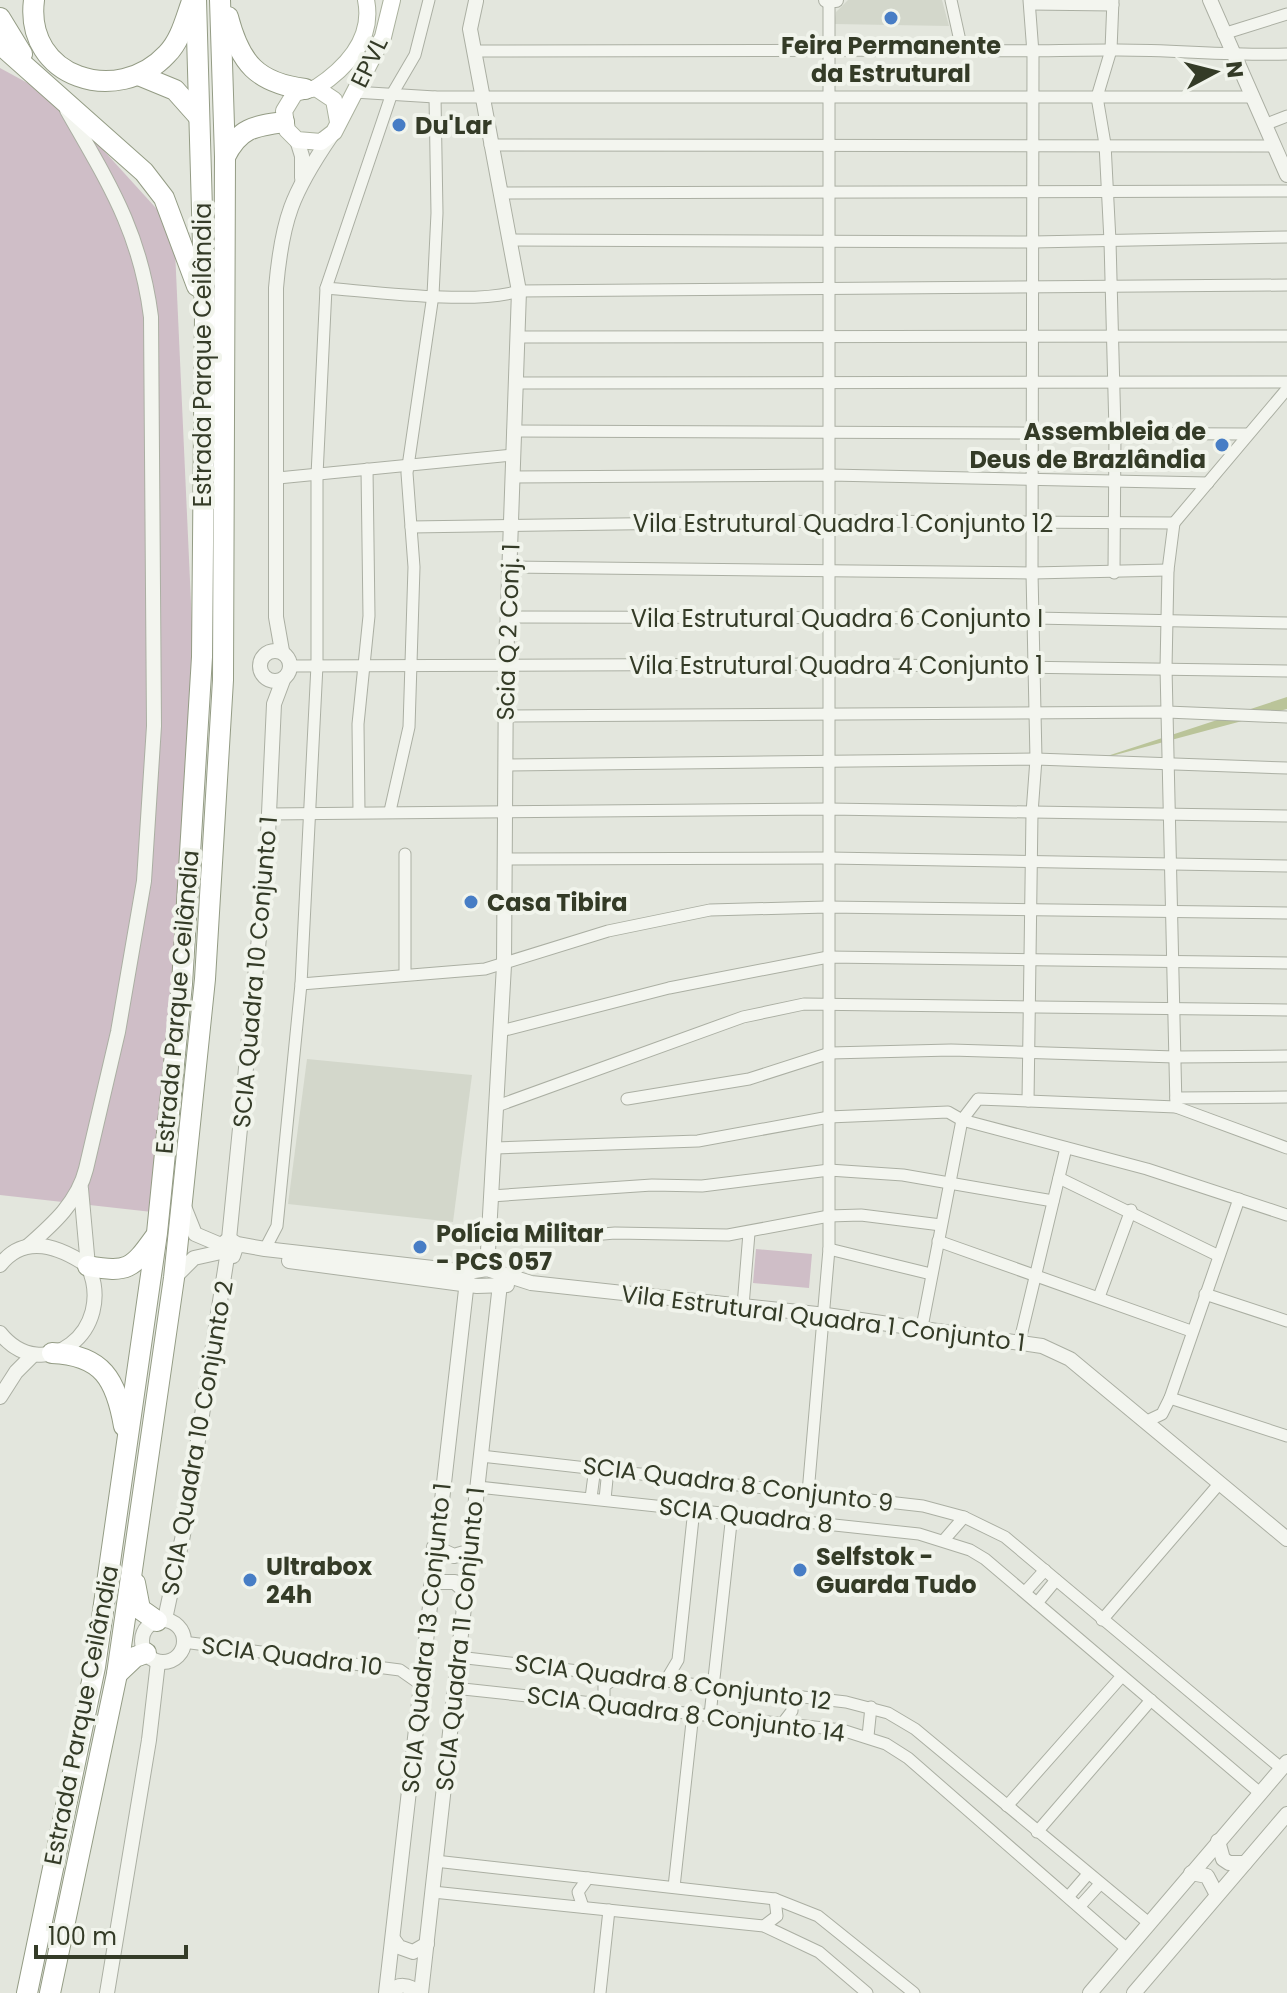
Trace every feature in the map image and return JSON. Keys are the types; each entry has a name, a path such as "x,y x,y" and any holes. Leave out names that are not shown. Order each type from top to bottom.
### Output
{"highway":[{"path":"34,0 35,27 40,42 52,59 76,77 106,82 141,76 167,55 194,0"},
{"name":"Estrada Parque Ceilândia","path":"27,1993 95,1667 157,1233 182,984 201,672 205,315 194,0"},
{"path":"222,0 243,59 254,71 275,83 311,88"},
{"name":"Estrada Parque Ceilândia","path":"50,1993 117,1674 174,1278 205,979 223,680 225,157 222,0"},
{"path":"0,18 22,53 63,103"},
{"path":"0,44 144,172 164,198 184,243 205,315"},
{"path":"141,76 175,90 199,117"},
{"path":"225,157 235,136 249,127 284,122"},
{"path":"88,1266 118,1270 129,1267 157,1233"},
{"path":"43,1354 87,1360 106,1374 117,1393 127,1447"},
{"path":"134,1552 140,1609 144,1615 161,1620"},
{"path":"117,1674 135,1657 152,1657"},
{"path":"58,1954 66,1993"}],"main road":[{"name":"EPVL","path":"311,88 340,72 362,41 368,23 366,0"},
{"name":"EPVL","path":"336,127 383,37 392,0"},
{"path":"311,88 334,100 336,127 321,142 297,140 284,122 288,101 311,88"}],"street":[{"path":"265,1249 277,1226 301,984 317,665 317,475 326,288 391,96 415,55 429,0"},
{"path":"469,0 476,0"},
{"name":"Scia Q 2 Conj. 1","path":"476,0 470,29 519,291 506,665 504,965 491,1196 496,1277"},
{"path":"951,0 962,50"},
{"path":"1211,0 1232,56 1287,175"},
{"path":"808,1493 826,1315 829,1249 827,664 830,1"},
{"path":"1028,1101 1032,813 1036,759 1033,715 1035,431 1033,53 1030,2 1113,2 1111,50 1097,97 1105,144 1112,286 1114,573"},
{"path":"1223,34 1287,14"},
{"path":"474,51 962,50 1033,53 1111,50 1232,56 1287,54"},
{"path":"354,92 435,97 1250,97"},
{"path":"390,811 409,727 414,567 407,473 433,295 437,213 435,97"},
{"path":"0,1397 16,1372 43,1354 80,1337 93,1317 95,1286 88,1266 81,1189 118,1032 144,881 154,726 151,317 146,273 117,197 63,103"},
{"path":"1264,125 1287,116"},
{"path":"276,617 260,665 267,680 275,683 283,680 290,666 282,651 276,617 276,288 286,214 302,178 336,127"},
{"path":"297,140 302,156 302,178"},
{"path":"490,145 1275,146"},
{"path":"502,193 1287,191"},
{"path":"511,240 1033,242 1287,237"},
{"path":"326,288 433,295 506,295 519,291 1287,285"},
{"path":"519,337 1287,336"},
{"path":"516,383 1287,382"},
{"path":"1176,1103 1166,668 1168,570 1174,523 1287,389"},
{"path":"513,431 829,429 1247,434"},
{"path":"278,478 410,462 512,455"},
{"path":"359,812 358,724 369,616 367,469"},
{"path":"512,477 830,475 1208,483"},
{"name":"Vila Estrutural Quadra 1 Conjunto 12","path":"411,527 829,521 1174,523"},
{"path":"510,567 1032,573 1168,570"},
{"name":"Vila Estrutural Quadra 6 Conjunto I","path":"508,617 1166,619 1287,623"},
{"path":"265,654 274,649 282,651"},
{"name":"Vila Estrutural Quadra 4 Conjunto 1","path":"290,666 1033,665 1287,671"},
{"name":"SCIA Quadra 10 Conjunto 1","path":"267,680 274,704"},
{"name":"SCIA Quadra 10 Conjunto 1","path":"228,1248 269,814 274,704 283,680"},
{"path":"505,716 1167,712 1287,717"},
{"path":"505,765 1036,759 1287,768"},
{"path":"269,814 829,809 1287,816"},
{"path":"405,854 405,974"},
{"path":"504,859 829,858 1287,866"},
{"path":"301,984 504,965 608,931 667,916 737,908 1173,909 1287,913"},
{"path":"501,1031 669,988 828,957 1174,964 1287,963"},
{"path":"497,1106 743,1017 829,1002 1176,1012 1287,1010"},
{"path":"627,1099 749,1079 830,1053 951,1050 1175,1057 1287,1056"},
{"path":"922,1327 947,1183 962,1120 978,1099 1176,1103 1287,1097"},
{"path":"1176,1103 1287,1148"},
{"path":"495,1148 698,1141 829,1117 948,1112 962,1120 1147,1169 1287,1215"},
{"path":"1020,1340 1066,1148"},
{"path":"491,1196 652,1185 702,1186 829,1170 876,1171 1053,1201"},
{"path":"1059,1178 1131,1210 1217,1255"},
{"path":"1,1262 28,1246 56,1222 81,1189"},
{"path":"182,1198 195,1234 228,1248 467,1278 496,1277"},
{"path":"1145,1422 1162,1414 1170,1398 1217,1255 1239,1199"},
{"path":"1099,1297 1131,1210"},
{"path":"568,1237 615,1233 749,1233 829,1216 861,1215 941,1225"},
{"path":"277,1226 287,1251"},
{"path":"743,1306 749,1233"},
{"path":"938,1241 1191,1331"},
{"path":"28,1246 55,1247 88,1266"},
{"path":"174,1278 194,1258 228,1248 287,1251 467,1278 496,1277"},
{"name":"SCIA Quadra 10 Conjunto 2","path":"161,1620 183,1535 228,1248"},
{"path":"829,1249 931,1274"},
{"name":"Vila Estrutural Quadra 1 Conjunto 1","path":"496,1277 1020,1340 1070,1359 1287,1539"},
{"name":"SCIA Quadra 11 Conjunto 1","path":"419,1993 478,1487 496,1277"},
{"name":"SCIA Quadra 13 Conjunto 1","path":"388,1993 434,1547 467,1278"},
{"path":"1205,1294 1287,1321"},
{"path":"0,1333 17,1347 43,1354"},
{"path":"1170,1398 1287,1436"},
{"name":"SCIA Quadra 8 Conjunto 9","path":"481,1456 923,1506 964,1517 1005,1537 1102,1620 1284,1765"},
{"path":"591,1498 595,1467"},
{"path":"605,1499 608,1469"},
{"path":"1102,1620 1219,1484"},
{"name":"SCIA Quadra 8","path":"478,1487 694,1509 944,1540 985,1559 1260,1793"},
{"path":"665,1682 678,1660 694,1509"},
{"path":"710,1715 732,1514"},
{"path":"944,1540 964,1517"},
{"path":"434,1547 454,1556 471,1551"},
{"path":"1025,1592 1045,1570"},
{"path":"1037,1603 1056,1580"},
{"path":"431,1585 455,1582 466,1592"},
{"path":"107,1993 147,1756 152,1657 145,1633 161,1620 179,1625 183,1642 174,1658 152,1657"},
{"name":"SCIA Quadra 10","path":"183,1642 400,1670 420,1684"},
{"name":"SCIA Quadra 8 Conjunto 12","path":"458,1657 871,1707 915,1729 1150,1924"},
{"name":"SCIA Quadra 10","path":"400,1670 423,1658"},
{"path":"1007,1806 1122,1676"},
{"path":"604,1703 604,1686 617,1677"},
{"name":"SCIA Quadra 8 Conjunto 14","path":"454,1688 693,1713 868,1736 908,1758 1127,1949"},
{"path":"782,1724 792,1711 792,1696"},
{"path":"1037,1832 1151,1700"},
{"path":"868,1736 871,1707"},
{"path":"674,1887 693,1713"},
{"path":"1090,1993 1284,1765"},
{"path":"1134,1993 1287,1814"},
{"path":"1218,1841 1223,1859 1229,1863 1245,1863"},
{"path":"435,1861 775,1899 818,1916 914,1993"},
{"path":"1191,1873 1207,1876 1217,1895"},
{"path":"1069,1896 1088,1874"},
{"path":"583,1907 578,1892 588,1878"},
{"path":"1080,1906 1100,1884"},
{"path":"433,1892 764,1926 819,1952 867,1993"},
{"path":"764,1926 777,1916 775,1899"},
{"path":"600,1993 609,1910"},
{"path":"393,1939 399,1947 413,1952 427,1944"},
{"path":"388,1993 400,1986 410,1986 419,1993"}],"shaded area":[{"name":"Feira Permanente da Estrutural","path":"848,0 942,0 949,26 834,24 836,12"},
{"path":"0,68 57,99 174,228 197,735 170,1214 0,1195"},
{"path":"1287,697 1287,709 1089,762"},
{"path":"307,1059 472,1075 453,1222 288,1204"},
{"path":"756,1249 812,1254 809,1288 753,1283"}],"place":[{"name":"Feira Permanente da Estrutural","path":"891,18"},
{"name":"Du'Lar","path":"399,125"},
{"name":"Assembleia de Deus de Brazlândia","path":"1222,445"},
{"name":"Casa Tibira","path":"471,902"},
{"name":"Polícia Militar - PCS 057","path":"420,1247"},
{"name":"Selfstok - Guarda Tudo","path":"800,1570"},
{"name":"Ultrabox 24h","path":"250,1580"}]}
